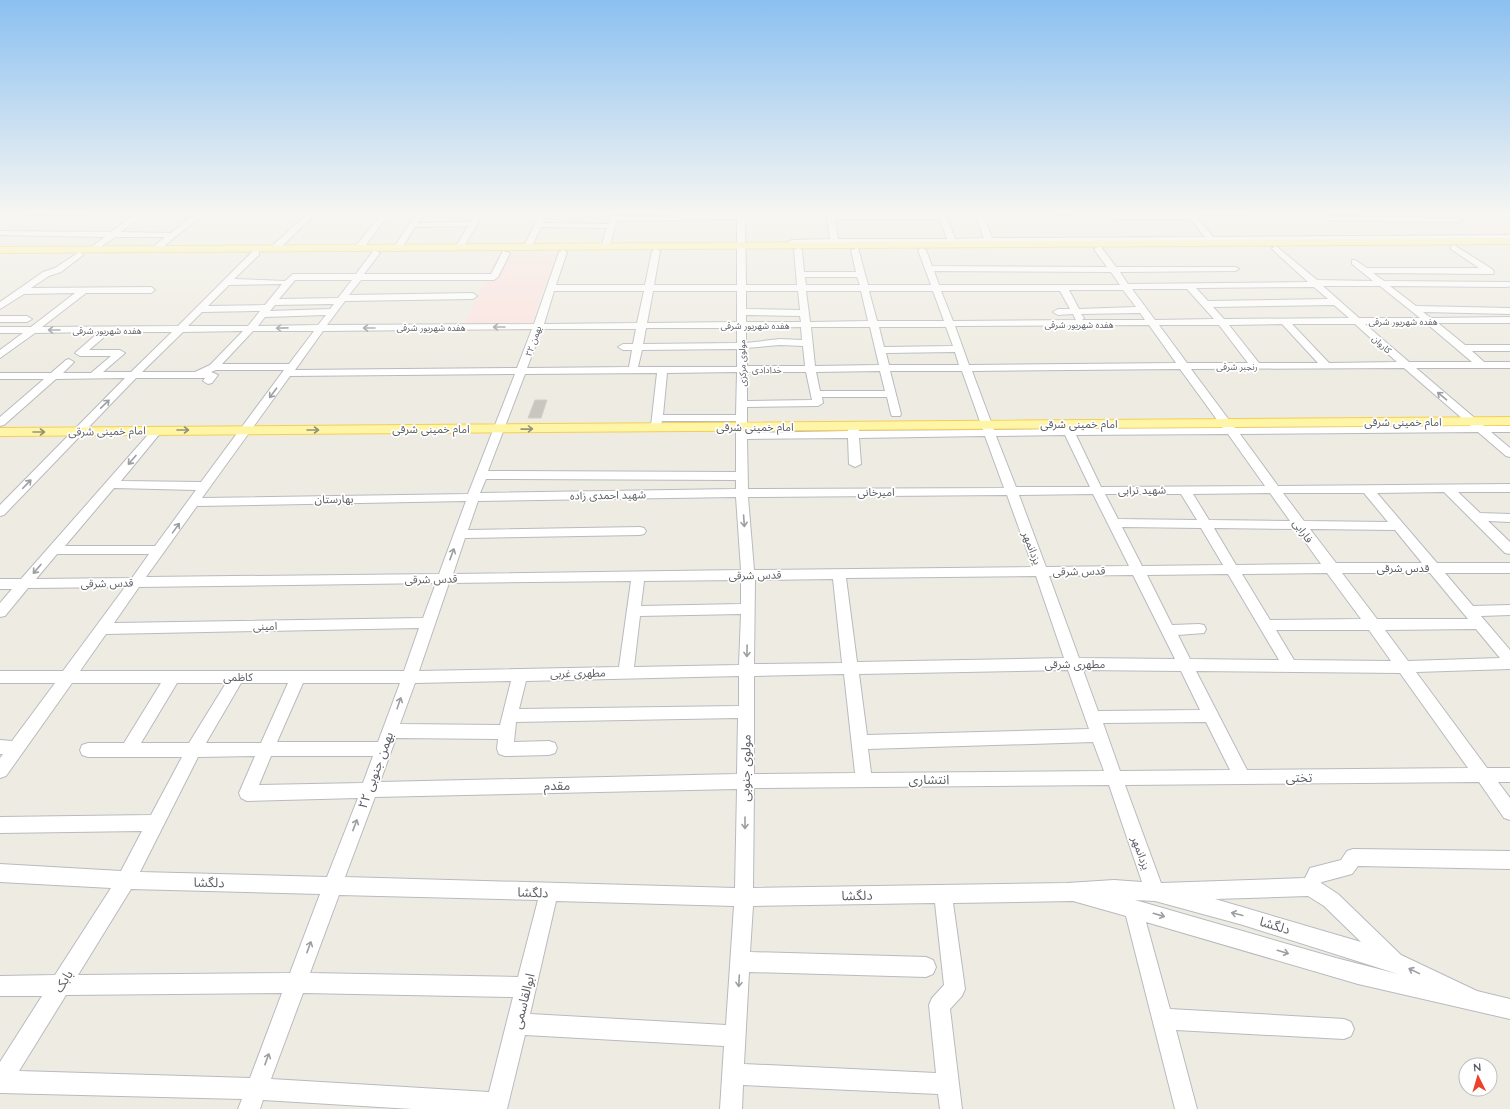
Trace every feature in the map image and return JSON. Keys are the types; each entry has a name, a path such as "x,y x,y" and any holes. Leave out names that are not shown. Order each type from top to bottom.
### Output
{"main road":[{"name":"امام خمینی شرقی","path":"0,432 498,429 656,423 853,430 1477,425 1510,421"}],"street":[{"path":"2,303 46,274 58,270 66,264"},
{"path":"0,512 77,432 245,264"},
{"path":"0,771 245,430 368,264"},
{"path":"197,375 214,367 250,329 293,278 494,277 501,264"},
{"name":"۲۲ بهمن","path":"498,429 522,371 559,264"},
{"path":"634,370 653,264"},
{"name":"مولوی مرکزی","path":"740,264 743,427"},
{"path":"802,264 800,275 807,343 810,368 817,399"},
{"path":"858,264 896,414"},
{"name":"یزدانمهر","path":"928,264 938,288 964,367 1041,572 1155,892"},
{"name":"فارابی","path":"1109,264 1330,568 1510,812"},
{"path":"1230,264 1247,285"},
{"name":"کاروان","path":"1294,264 1407,366 1510,454"},
{"path":"1357,264 1463,348 1481,366"},
{"path":"1478,264 1509,284"},
{"path":"930,268 1235,270"},
{"path":"1365,270 1489,271"},
{"path":"800,275 860,274"},
{"path":"227,282 282,282"},
{"path":"551,288 1063,288 1315,283 1509,284"},
{"path":"1189,286 1222,322 1256,366"},
{"path":"1063,288 1082,324"},
{"path":"21,291 82,292 151,290"},
{"path":"0,355 82,292"},
{"path":"267,308 342,299 472,296"},
{"path":"1205,304 1337,302"},
{"path":"200,309 267,308 332,312"},
{"path":"1413,309 1510,311"},
{"path":"1058,312 1143,310"},
{"path":"742,312 804,313"},
{"path":"0,319 27,319"},
{"name":"هفده شهریور شرقی","path":"0,330 1153,324 1284,321 1510,320"},
{"path":"1284,321 1327,366"},
{"path":"94,375 120,352 80,353 107,330"},
{"path":"624,347 742,346 780,342 807,343"},
{"path":"1463,348 1510,348"},
{"path":"880,350 958,349"},
{"path":"0,423 70,362"},
{"name":"رنجبر شرقی","path":"964,367 1510,365"},
{"name":"خدادادی","path":"214,367 290,370 522,371 964,367"},
{"path":"656,423 662,370"},
{"path":"0,376 212,375 208,381"},
{"path":"743,404 892,394"},
{"path":"1477,425 1510,429"},
{"name":"مولوی جنوبی","path":"731,1109 744,897 748,575 742,493 743,427"},
{"path":"1068,428 1097,490 1187,665 1242,777"},
{"name":"۲۲ بهمن جنوبی","path":"249,1109 369,790 443,579 498,429"},
{"path":"853,430 855,464"},
{"path":"0,612 157,431"},
{"path":"481,475 743,476"},
{"path":"111,484 206,486"},
{"path":"1366,488 1470,611 1510,662"},
{"path":"1447,488 1510,550"},
{"name":"شهید ترابی","path":"1010,491 1510,488"},
{"path":"1184,490 1206,524 1290,666"},
{"name":"امیرخانی","path":"742,493 1010,491"},
{"name":"شهید احمدی زاده","path":"473,496 742,493"},
{"name":"بهارستان","path":"194,502 473,496"},
{"path":"1477,517 1510,518"},
{"path":"1114,523 1399,526"},
{"path":"460,534 640,531"},
{"path":"54,550 160,550"},
{"name":"قدس شرقی","path":"0,584 1232,569 1510,568"},
{"path":"840,574 864,780"},
{"path":"626,672 638,577"},
{"path":"634,611 748,609"},
{"path":"1470,611 1510,610"},
{"name":"امینی","path":"103,629 428,623"},
{"path":"1266,625 1373,626 1480,624"},
{"path":"1169,630 1199,629"},
{"name":"مطهری شرقی","path":"747,670 1074,664 1404,667 1510,662"},
{"name":"مطهری غربی","path":"409,677 747,670"},
{"path":"520,674 509,716 505,749 549,748"},
{"name":"کاظمی","path":"0,677 409,677"},
{"path":"128,750 173,677"},
{"name":"بابک","path":"0,1081 126,880 193,751 238,677"},
{"path":"266,749 298,677"},
{"path":"509,716 746,712"},
{"path":"1093,717 1212,716"},
{"path":"390,731 507,732"},
{"path":"860,742 1099,735"},
{"path":"0,747 17,748"},
{"path":"88,750 193,751 383,748"},
{"name":"مقدم","path":"266,749 247,793 745,781"},
{"name":"تختی","path":"1114,778 1510,775"},
{"name":"انتشاری","path":"745,781 1114,778"},
{"path":"0,825 156,823"},
{"path":"1310,887 1316,874 1346,868 1354,857 1510,860"},
{"name":"دلگشا","path":"0,874 126,880 332,885 549,893 744,897 1066,892 1114,889 1155,892 1251,918 1395,962 1474,1000"},
{"path":"1155,892 1310,887 1331,900 1395,962"},
{"name":"دلگشا","path":"1066,892 1133,908 1337,968 1404,986 1510,1009"},
{"name":"ابوالقاسمی","path":"497,1106 549,893"},
{"path":"943,894 955,989 939,1005 951,1109"},
{"path":"1133,908 1186,1109"},
{"path":"740,962 926,967"},
{"path":"0,986 62,984 295,984 527,987"},
{"path":"1162,1019 1344,1028"},
{"path":"518,1024 736,1036"},
{"path":"733,1074 948,1084"},
{"path":"0,1081 256,1088 497,1106"}],"shaded area":[{"path":"494,264 553,264 531,323 464,324"}],"building":[{"path":"535,400 547,400 541,418 528,418"}]}
